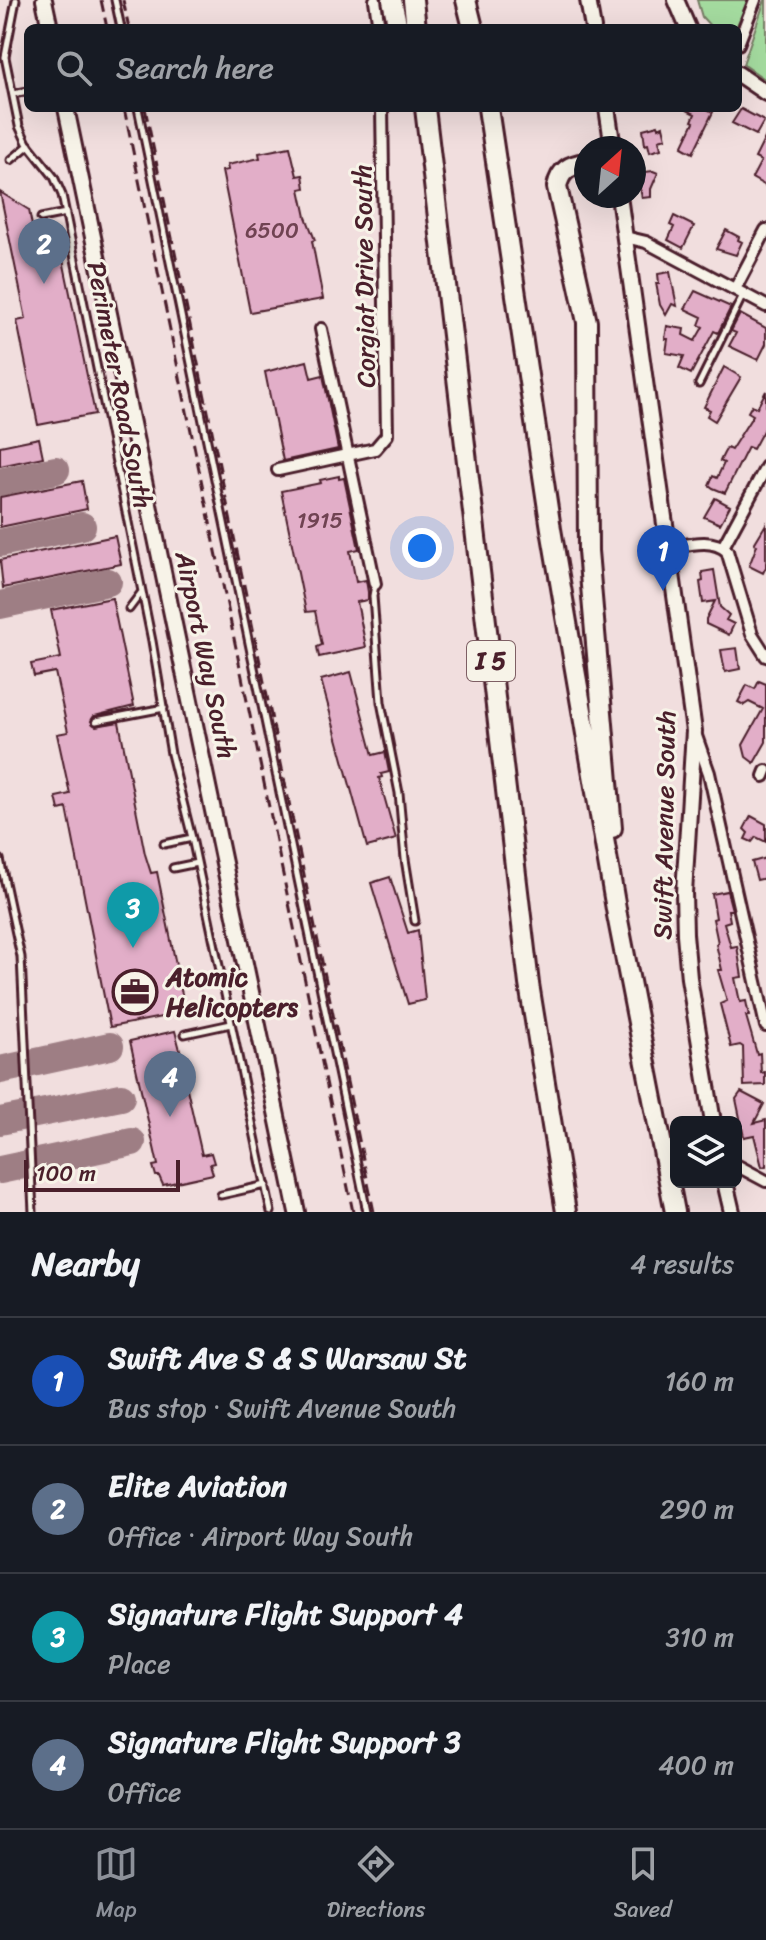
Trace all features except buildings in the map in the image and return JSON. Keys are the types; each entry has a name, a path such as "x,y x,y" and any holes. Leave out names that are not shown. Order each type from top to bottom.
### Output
{"highway":[{"path":"392,0 397,24"},
{"path":"413,0 416,24"},
{"path":"466,0 472,24"},
{"name":"I 5","path":"423,112 529,984 566,1212"},
{"path":"489,112 551,529 617,915 675,1212"},
{"path":"574,167 566,169 558,180 557,193 587,322 588,551 610,784 617,915"}],"main road":[{"path":"44,0 49,24"},
{"path":"588,0 592,24"},
{"path":"676,0 686,24"},
{"path":"742,77 766,93"},
{"name":"Airport Way South","path":"67,112 297,1212"},
{"path":"608,112 611,136"},
{"name":"Swift Avenue South","path":"621,208 694,731 684,893 685,934 689,978 712,1116"},
{"path":"726,1188 732,1212"}],"street":[{"path":"375,0 378,24"},
{"path":"742,34 755,0"},
{"name":"Corgiat Drive South","path":"348,455 375,449 384,441 389,428 382,112"},
{"path":"739,292 766,230"},
{"path":"625,237 646,242 766,306"},
{"path":"321,329 375,584"},
{"path":"278,470 348,455"},
{"path":"723,547 766,467"},
{"path":"668,548 710,543 723,547 730,554 752,634 766,656"},
{"path":"694,731 709,773 766,1026"},
{"path":"742,1168 766,1181"}],"lane":[{"name":"Perimeter Road South","path":"16,0 5,49 19,126 29,145 54,177 66,213 171,754 192,838 271,1212"},
{"path":"115,0 120,24"},
{"path":"13,94 24,92"},
{"path":"139,112 367,1212"},
{"path":"11,160 29,145"},
{"path":"41,218 66,213"},
{"path":"699,384 739,292"},
{"path":"375,584 373,596 381,702 399,793 415,921"},
{"path":"129,609 142,592"},
{"path":"96,721 164,708"},
{"path":"164,844 192,838"},
{"path":"0,859 21,957 33,1212"},
{"path":"173,868 197,863"},
{"path":"185,1034 231,1024"},
{"path":"221,1195 266,1185"}],"green space":[{"path":"697,0 748,0 738,24 708,24 702,17"},
{"path":"766,0 766,80 743,64"}],"taxiway":[{"path":"0,482 56,470"},
{"path":"0,543 82,526"},
{"path":"0,605 108,582"},
{"path":"0,1070 110,1046"},
{"path":"0,1121 121,1097"},
{"path":"0,1170 132,1142"}],"railway":[{"path":"101,0 106,24"},
{"path":"123,0 128,24"},
{"path":"125,112 353,1212"},
{"path":"146,112 374,1212"}],"place":[{"name":"Elite Aviation","path":"44,284"},
{"name":"Swift Ave S & S Warsaw St","path":"663,591"},
{"name":"Signature Flight Support 4","path":"133,948"},
{"name":"Atomic Helicopters","path":"135,992"},
{"name":"Signature Flight Support 3","path":"170,1117"}]}
